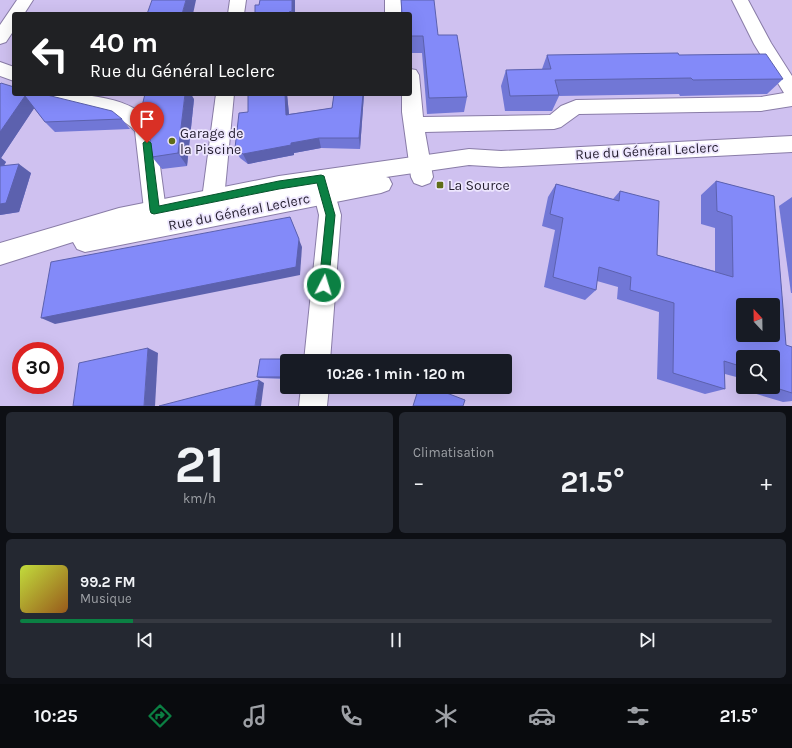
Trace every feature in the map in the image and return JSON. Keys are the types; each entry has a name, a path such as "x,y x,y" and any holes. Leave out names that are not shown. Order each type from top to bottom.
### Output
{"main road":[{"path":"17,12 25,0"},
{"path":"236,12 238,0"},
{"path":"393,0 393,12"},
{"path":"740,0 763,44 792,91"},
{"path":"0,38 12,20"},
{"path":"0,68 12,74"},
{"path":"63,96 120,110 135,118 145,129 155,214"},
{"path":"225,96 213,199 243,212"},
{"path":"411,96 412,112 421,170"},
{"path":"415,125 554,122 568,111 576,107 761,104 792,99"},
{"name":"Rue du Général Leclerc","path":"0,258 45,252 95,239 243,212 323,187 421,170 472,167 501,159 792,144"},
{"name":"Rue du Général Leclerc","path":"0,254 94,225 155,214 193,212 213,199 279,185 323,187"},
{"path":"318,354 330,215 323,187"},
{"name":"Rue du Général Leclerc","path":"95,239 115,226 155,214"},
{"path":"313,406 314,394"}],"building":[{"path":"152,0 186,0 183,12 148,12"},
{"path":"260,0 292,0 292,11 255,12 255,5 259,5"},
{"path":"401,0 434,0 438,35 457,35 467,97 429,98 423,36 412,36 412,12 402,12"},
{"path":"678,53 679,55 766,54 783,79 693,80 691,78 555,80 559,95 510,96 506,70 551,69 547,55"},
{"path":"0,84 12,86 12,96 25,96 0,132"},
{"path":"25,96 51,96 112,111 122,119 45,122"},
{"path":"144,96 185,96 178,153 152,157 147,115 143,110"},
{"path":"248,96 285,96 286,115 332,108 334,96 363,96 359,138 319,138 243,154 235,148 239,113 248,112"},
{"path":"19,164 6,203 0,204 0,166"},
{"path":"716,181 774,196 786,345 792,347 792,393 780,389 780,350 736,350 736,365 724,361 725,389 673,373 674,303 630,290 631,277 599,267 596,290 553,277 563,218 550,214 556,184 619,201 620,191 659,201 657,255 733,277 732,216 717,211"},
{"path":"290,217 299,239 296,267 41,318 51,262"},
{"path":"148,348 144,406 73,406 79,363"},
{"path":"260,359 280,359 280,377 257,377"},
{"path":"259,380 255,406 159,406"},
{"path":"417,394 449,394 465,400 463,406 413,406"}],"place":[{"name":"Garage de la Piscine","path":"172,141"},
{"name":"La Source","path":"440,185"}],"route":[{"path":"147,143 154,210 279,185 321,179 329,205 330,215 324,285"}]}
